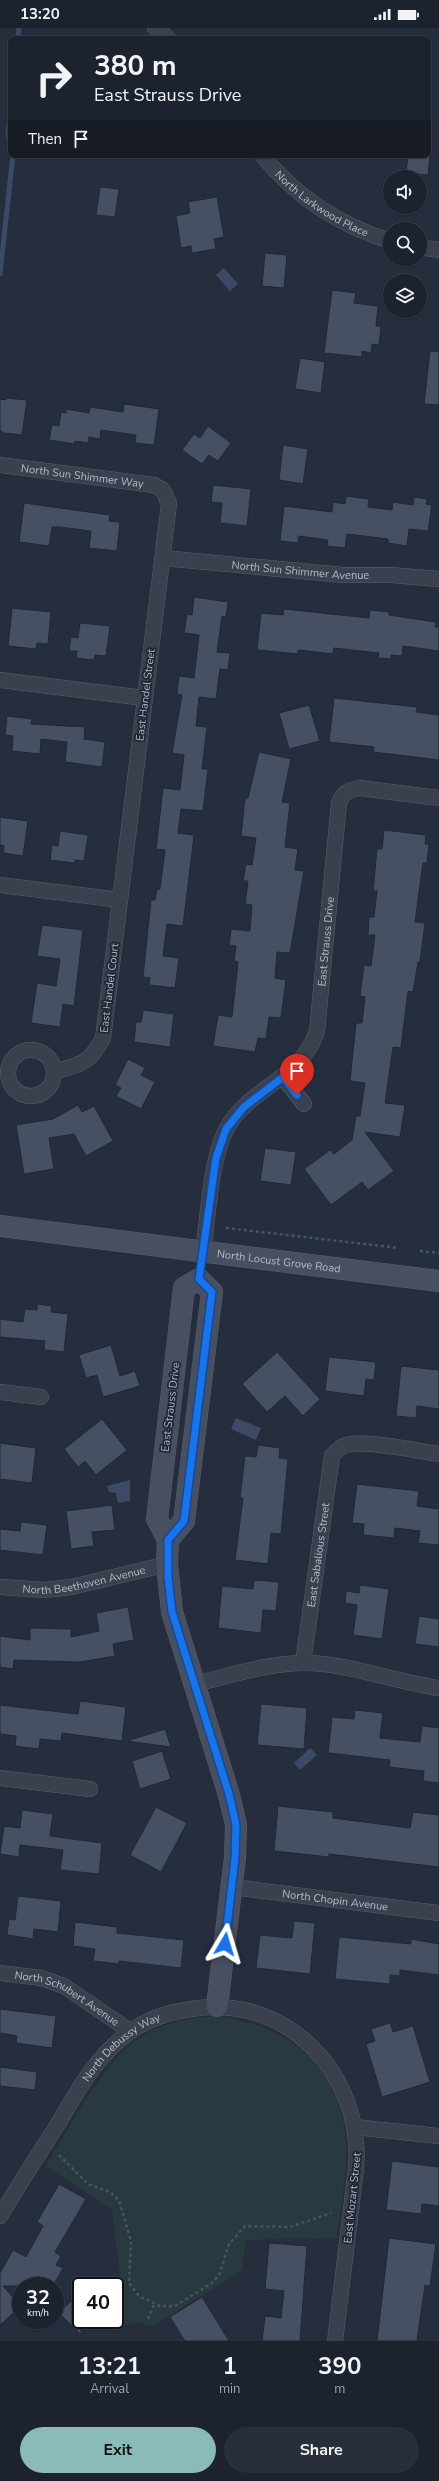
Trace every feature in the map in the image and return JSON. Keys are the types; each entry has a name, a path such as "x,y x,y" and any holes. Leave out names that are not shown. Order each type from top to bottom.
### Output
{"street":[{"path":"155,28 165,36"},
{"name":"North Larkwood Place","path":"265,158 286,182 324,212 371,235 383,239"},
{"path":"427,248 439,250"},
{"name":"North Sun Shimmer Way","path":"0,465 140,482 163,490"},
{"name":"East Handel Street","path":"120,900 169,504 163,490"},
{"name":"North Sun Shimmer Avenue","path":"163,558 343,576 391,575 439,579"},
{"path":"0,680 144,698"},
{"name":"East Strauss Drive","path":"168,1540 157,1519 184,1288 199,1279 216,1158 226,1129 244,1107 298,1064 306,1054 317,1031 339,803 342,795 350,790 360,788 439,798"},
{"path":"0,885 120,900"},
{"name":"East Handel Court","path":"54,1072 82,1064 94,1054 103,1038 120,900"},
{"path":"283,1077 304,1104"},
{"name":"North Locust Grove Road","path":"0,1226 439,1281"},
{"path":"199,1279 212,1292 184,1521 168,1540 167,1564 172,1612 229,1794 236,1825 232,1887 217,2006"},
{"path":"0,1392 41,1396"},
{"name":"East Sabalious Street","path":"303,1663 329,1464 338,1449 347,1444 361,1444 439,1454"},
{"name":"North Beethoven Avenue","path":"0,1587 45,1590 72,1586 167,1564"},
{"path":"194,1684 283,1664 303,1663 332,1666 439,1688"},
{"path":"0,1778 90,1790"},
{"name":"North Chopin Avenue","path":"232,1887 439,1913"},
{"name":"North Schubert Avenue","path":"0,1973 41,1978 64,1986 130,2031"},
{"name":"North Debussy Way","path":"0,2216 88,2075 111,2046 130,2031 152,2020 179,2010 217,2006 245,2011 268,2018 292,2031 310,2044"},
{"name":"East Mozart Street","path":"310,2044 326,2062 340,2083 349,2104 358,2145 335,2341"},
{"path":"355,2127 439,2136"}],"path":[{"path":"226,1228 399,1248"},
{"path":"420,1251 439,1253"},
{"path":"59,2154 88,2184 110,2192 119,2200 124,2210 130,2241 129,2283 139,2296 154,2304 175,2306 212,2283 220,2272 229,2244 245,2226 290,2227 331,2213"},
{"path":"148,2319 154,2304"}],"shaded area":[{"path":"215,2016 256,2025 275,2033 292,2043 308,2055 321,2071 332,2088 340,2109 346,2136 345,2175 337,2238 246,2240 242,2270 153,2326 136,2322 125,2325 124,2277 120,2277 112,2209 45,2166 91,2092 104,2073 119,2056 134,2042 149,2032 165,2025 190,2019"}],"water":[{"path":"224,268 238,284 230,291 216,275"},
{"path":"236,1418 261,1428 256,1440 231,1429"},
{"path":"130,1480 130,1501 118,1503 116,1493 109,1492 107,1486"},
{"path":"310,1748 317,1755 300,1770 294,1763"}],"building":[{"path":"408,158 430,158 428,175 427,170 406,170"},
{"path":"100,187 119,189 115,217 96,215"},
{"path":"217,197 224,237 214,239 216,249 192,253 191,246 181,248 176,216 190,213 188,202"},
{"path":"265,253 287,255 284,288 262,286"},
{"path":"332,290 356,293 354,303 378,306 376,326 381,326 379,345 372,344 371,353 362,351 362,357 324,353"},
{"path":"430,351 439,352 439,405 424,404"},
{"path":"300,358 325,362 321,393 295,389"},
{"path":"6,398 27,400 22,435 4,433 0,430 0,399 6,400"},
{"path":"124,404 159,409 154,445 135,443 136,435 101,430 100,439 89,437 88,443 75,441 74,444 49,440 52,425 59,426 61,412 66,413 66,409 89,413 90,407 123,412"},
{"path":"208,426 231,443 218,461 209,455 202,464 182,450 194,434 200,438"},
{"path":"283,445 308,449 303,484 279,480"},
{"path":"213,485 251,489 247,526 220,523 222,503 211,502"},
{"path":"346,496 369,499 368,507 392,510 393,502 413,505 414,497 427,499 426,504 432,505 428,531 409,529 407,546 388,543 388,539 347,534 345,548 327,546 328,540 299,536 298,543 280,541 284,506 332,512 333,502 345,504"},
{"path":"24,503 110,515 109,521 120,522 117,551 89,548 91,531 59,527 52,527 49,546 19,542"},
{"path":"194,597 228,602 226,617 222,616 217,652 230,653 228,670 220,669 216,699 199,697 196,726 207,727 202,769 208,769 203,811 181,809 178,833 194,835 183,926 167,924 163,956 179,958 175,988 149,985 150,978 143,977 151,900 155,900 157,889 160,889 165,850 156,849 163,788 180,790 184,755 172,753 182,695 177,694 179,676 194,678 199,635 184,633 187,614 192,615"},
{"path":"12,608 51,612 48,644 37,643 36,649 8,646"},
{"path":"284,609 369,618 370,610 389,612 389,615 436,622 435,627 439,627 439,651 403,646 402,656 391,655 391,659 378,658 379,653 334,648 333,654 298,650 298,654 257,650 261,613 283,615"},
{"path":"80,623 110,626 106,656 95,655 94,660 76,658 77,651 69,651 71,637 78,638"},
{"path":"334,698 417,707 416,712 439,715 439,760 373,752 374,747 329,742"},
{"path":"309,705 320,741 289,749 279,713"},
{"path":"7,716 32,719 31,724 85,727 84,739 105,742 102,767 65,762 67,742 41,739 40,754 12,751 13,736 5,735"},
{"path":"259,752 291,759 282,802 290,803 285,847 298,849 295,870 304,871 290,953 277,952 275,978 286,980 281,1018 269,1017 266,1039 258,1038 255,1052 213,1046 218,1015 232,1017 238,962 234,961 236,946 229,945 231,929 250,931 252,905 245,904 248,881 243,881 246,864 252,865 256,838 241,836 245,798 248,798"},
{"path":"0,817 28,821 23,856 3,853 4,846 0,845"},
{"path":"384,830 426,835 425,844 429,844 427,863 423,863 415,922 425,923 420,962 418,962 413,992 408,991 401,1048 393,1047 385,1103 405,1105 400,1137 365,1132 394,1171 368,1190 362,1182 331,1205 304,1169 330,1150 334,1154 352,1140 356,1116 360,1116 365,1083 350,1081 356,1023 362,1023 365,997 360,996 364,965 371,966 375,935 368,935 369,917 374,917 377,891 373,891 377,849 382,849"},
{"path":"60,831 88,835 84,861 75,860 75,863 50,860 52,845 58,846"},
{"path":"42,925 83,930 74,1006 63,1004 60,1027 31,1023 37,983 56,986 60,959 37,956"},
{"path":"143,1010 174,1014 170,1047 134,1042 136,1022 141,1022"},
{"path":"128,1059 145,1068 141,1075 155,1082 141,1109 116,1096 121,1088 115,1085"},
{"path":"78,1105 82,1112 94,1106 113,1141 86,1156 74,1134 49,1138 54,1169 24,1174 16,1125 53,1119"},
{"path":"265,1148 296,1152 291,1185 260,1181"},
{"path":"37,1304 52,1306 51,1312 68,1314 64,1352 44,1350 45,1341 0,1337 0,1319 23,1322 25,1309 37,1310"},
{"path":"111,1345 120,1376 135,1371 140,1386 103,1397 97,1375 86,1378 79,1355"},
{"path":"277,1352 320,1399 303,1416 285,1396 267,1412 242,1384"},
{"path":"329,1357 376,1362 374,1380 366,1379 364,1396 325,1391"},
{"path":"401,1366 439,1370 439,1409 417,1406 416,1418 396,1416"},
{"path":"102,1419 127,1450 96,1475 85,1461 78,1467 64,1449"},
{"path":"0,1443 36,1448 32,1483 0,1479"},
{"path":"258,1445 280,1448 279,1458 288,1459 281,1534 271,1533 268,1564 235,1560 243,1498 240,1498 245,1456 256,1457"},
{"path":"357,1484 419,1491 417,1506 439,1509 439,1545 418,1543 420,1531 395,1528 394,1538 363,1535 364,1524 352,1523"},
{"path":"112,1505 115,1530 92,1532 94,1546 71,1549 66,1511"},
{"path":"21,1522 47,1525 43,1555 0,1550 0,1529 20,1531"},
{"path":"254,1580 279,1582 276,1611 263,1610 261,1633 218,1628 222,1586 253,1589"},
{"path":"360,1585 389,1589 382,1639 353,1635 357,1605 345,1603 346,1591 359,1593"},
{"path":"128,1607 134,1640 113,1644 115,1656 80,1662 14,1660 13,1669 0,1667 0,1636 30,1640 30,1628 71,1629 71,1637 99,1631 96,1613"},
{"path":"419,1616 439,1619 439,1647 415,1644"},
{"path":"80,1701 126,1707 122,1741 62,1733 61,1741 40,1739 39,1749 15,1746 16,1736 0,1734 0,1705 78,1714"},
{"path":"261,1704 307,1708 304,1749 257,1745"},
{"path":"355,1710 383,1713 380,1738 420,1742 422,1726 439,1728 439,1783 423,1781 424,1771 389,1767 390,1760 328,1753 332,1717 354,1719"},
{"path":"165,1729 171,1747 127,1741"},
{"path":"162,1751 171,1779 140,1789 132,1761"},
{"path":"278,1806 333,1812 333,1818 410,1828 413,1812 439,1815 439,1867 329,1854 329,1857 274,1851"},
{"path":"156,1807 187,1823 161,1872 130,1855"},
{"path":"22,1810 53,1814 50,1836 102,1843 99,1874 60,1870 63,1850 20,1845 19,1857 0,1854 4,1826 20,1828"},
{"path":"18,1896 61,1901 58,1932 34,1929 33,1939 7,1935 9,1919 15,1920"},
{"path":"294,1921 315,1923 310,1974 256,1968 260,1935 292,1938"},
{"path":"75,1922 117,1927 117,1933 184,1940 181,1968 119,1961 119,1964 93,1961 95,1949 73,1946"},
{"path":"339,1937 411,1944 411,1939 439,1944 439,1975 400,1970 400,1976 390,1975 390,1984 335,1979"},
{"path":"0,2009 56,2016 52,2048 16,2043 17,2036 0,2033"},
{"path":"390,2023 393,2032 413,2026 430,2082 382,2097 366,2044 375,2041 371,2029"},
{"path":"0,2067 37,2072 35,2090 0,2086"},
{"path":"392,2161 439,2167 439,2206 422,2204 421,2214 386,2210"},
{"path":"59,2184 86,2199 55,2252 61,2256 56,2265 63,2268 58,2277 12,2277 12,2286 3,2286 12,2296 12,2314 0,2325 0,2273 13,2250 26,2257 43,2226 37,2222"},
{"path":"389,2238 436,2244 430,2286 425,2285 417,2341 377,2341"},
{"path":"269,2243 307,2246 300,2341 262,2341 265,2316 281,2318 284,2291 265,2289"},
{"path":"202,2297 229,2341 185,2341 170,2317"},
{"path":"72,2300 72,2326 64,2318 64,2308"},
{"path":"75,2329 81,2329 81,2335"}],"waterway":[{"path":"18,36 19,28"},
{"path":"0,274 13,158"}],"route":[{"path":"225,1944 235,1858 236,1825 229,1794 177,1634 168,1590 168,1540 184,1521 212,1292 199,1279 216,1158 226,1129 244,1107 283,1077 297,1095"}]}
